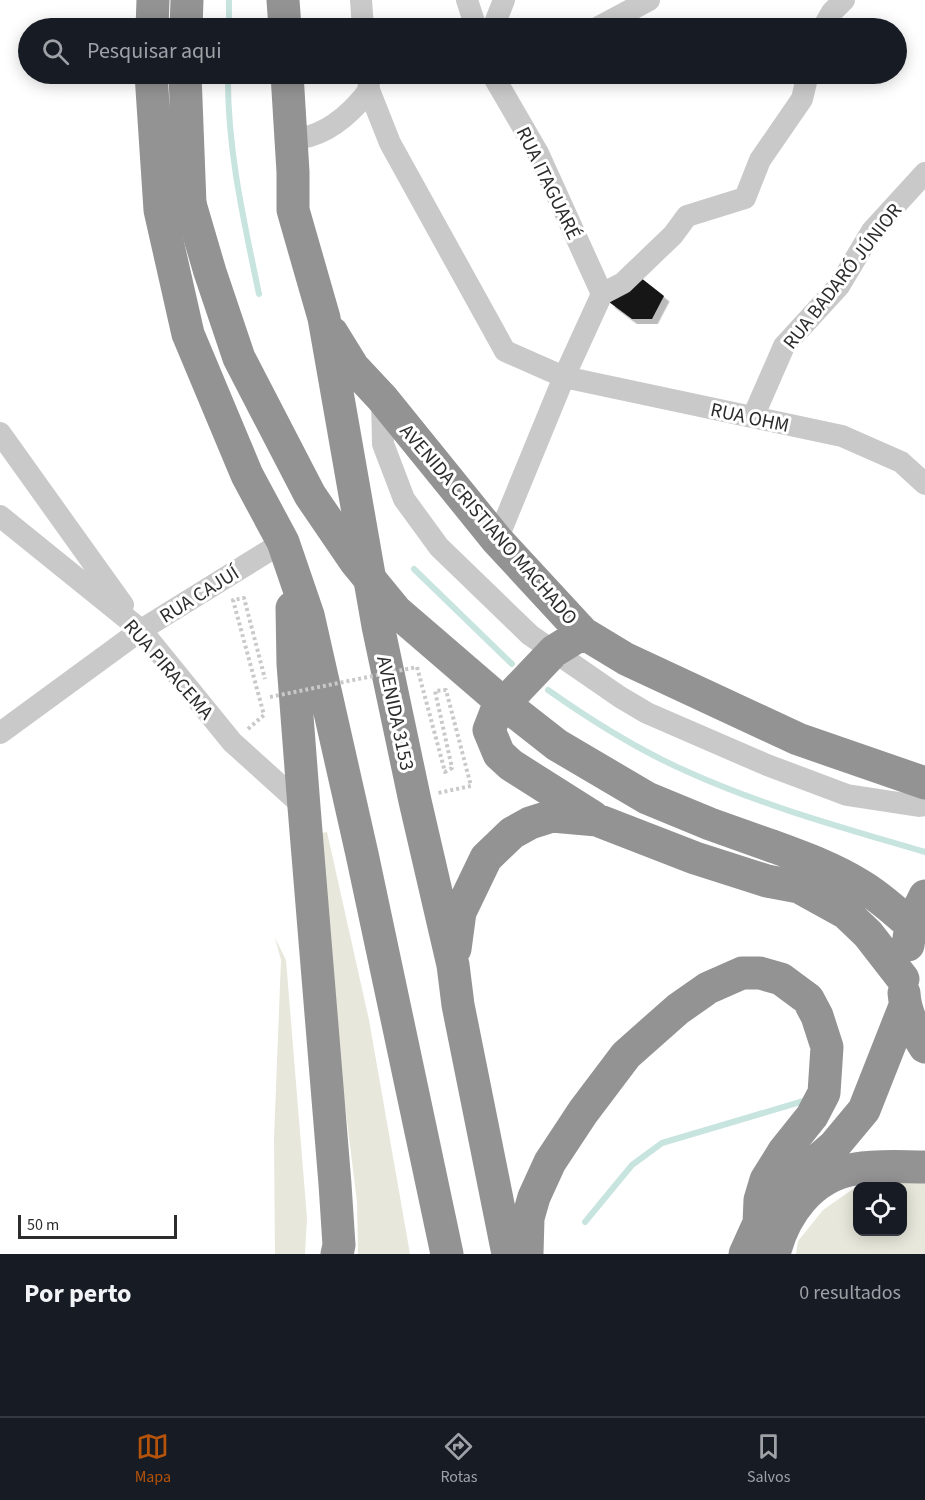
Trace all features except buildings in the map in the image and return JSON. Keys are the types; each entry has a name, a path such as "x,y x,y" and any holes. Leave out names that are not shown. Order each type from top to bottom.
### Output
{"highway":[{"path":"152,18 153,0"},
{"path":"186,18 187,0"},
{"path":"283,0 284,18"},
{"path":"152,84 160,210 188,334 247,475 287,553 308,615 360,843 447,1254"},
{"path":"185,84 190,204 239,358 310,495 355,561 396,611 496,698 557,745 647,798 819,865 859,884 884,901 911,925"},
{"path":"288,84 291,138"},
{"name":"AVENIDA 3153","path":"291,138 293,210 324,318 378,626 453,965 458,1005 508,1254"},
{"name":"AVENIDA CRISTIANO MACHADO","path":"324,318 352,367 382,398 497,540 583,633 626,659 798,739 925,783"},
{"path":"287,553 293,664 335,1184 339,1245 337,1254"},
{"path":"583,633 550,656 496,712 489,730 499,754 511,765 597,820 695,858 767,881 799,887 846,913 868,934 904,992 911,1023 925,1047"},
{"path":"453,965 460,912 486,858 512,832 552,816 597,820"},
{"path":"745,1254 759,1223 796,1179 834,1146 864,1110 904,992 911,925 925,896"},
{"path":"527,1254 528,1218 534,1197 550,1162 583,1112 626,1055 685,1004 708,988 742,973 760,973 781,979 802,993 817,1016 827,1047 824,1094 812,1116 783,1151 766,1180 760,1200 759,1223"},
{"path":"774,1254 783,1225 792,1211 800,1200 827,1179 843,1171 857,1168 925,1167"}],"street":[{"path":"361,0 362,18"},
{"path":"467,0 473,18"},
{"path":"497,18 504,0"},
{"path":"616,18 649,0"},
{"path":"829,18 844,0"},
{"path":"291,138 310,136 339,120 358,105 368,84"},
{"name":"RUA OHM","path":"370,84 390,143 505,351 564,376 842,436 901,462 925,484"},
{"name":"RUA ITAGUARÉ","path":"505,84 602,294"},
{"path":"497,540 564,376 602,294 622,283 673,235 687,216 746,198 760,160 802,99 806,84"},
{"name":"RUA BADARÓ JÚNIOR","path":"753,417 784,346 840,286 872,231 925,173"},
{"path":"382,398 383,444 404,499 439,547 550,656 647,713 767,765 847,795 925,805"},
{"path":"0,434 141,630"},
{"name":"RUA PIRACEMA","path":"0,516 141,630 232,742 304,807"},
{"name":"RUA CAJUÍ","path":"0,733 141,630 287,553"}],"path":[{"path":"232,742 264,715 233,600 244,598 270,697 417,667 445,772 452,768 435,691 446,690 471,786 444,791 415,801"}],"shaded area":[{"path":"327,832 369,1020 410,1254 358,1254 357,1202 335,1024 321,833"},
{"path":"275,938 286,960 307,1218 305,1254 275,1254 274,1139 281,960"},
{"path":"925,1180 925,1254 796,1254 798,1241 823,1210 853,1189 853,1236 907,1236 907,1182 863,1182"}],"waterway":[{"path":"229,0 229,18"},
{"path":"228,84 233,157 259,294"},
{"path":"414,569 512,664"},
{"path":"548,690 632,744 715,784 804,816 925,852"},
{"path":"585,1222 632,1165 662,1143 807,1100"}]}
